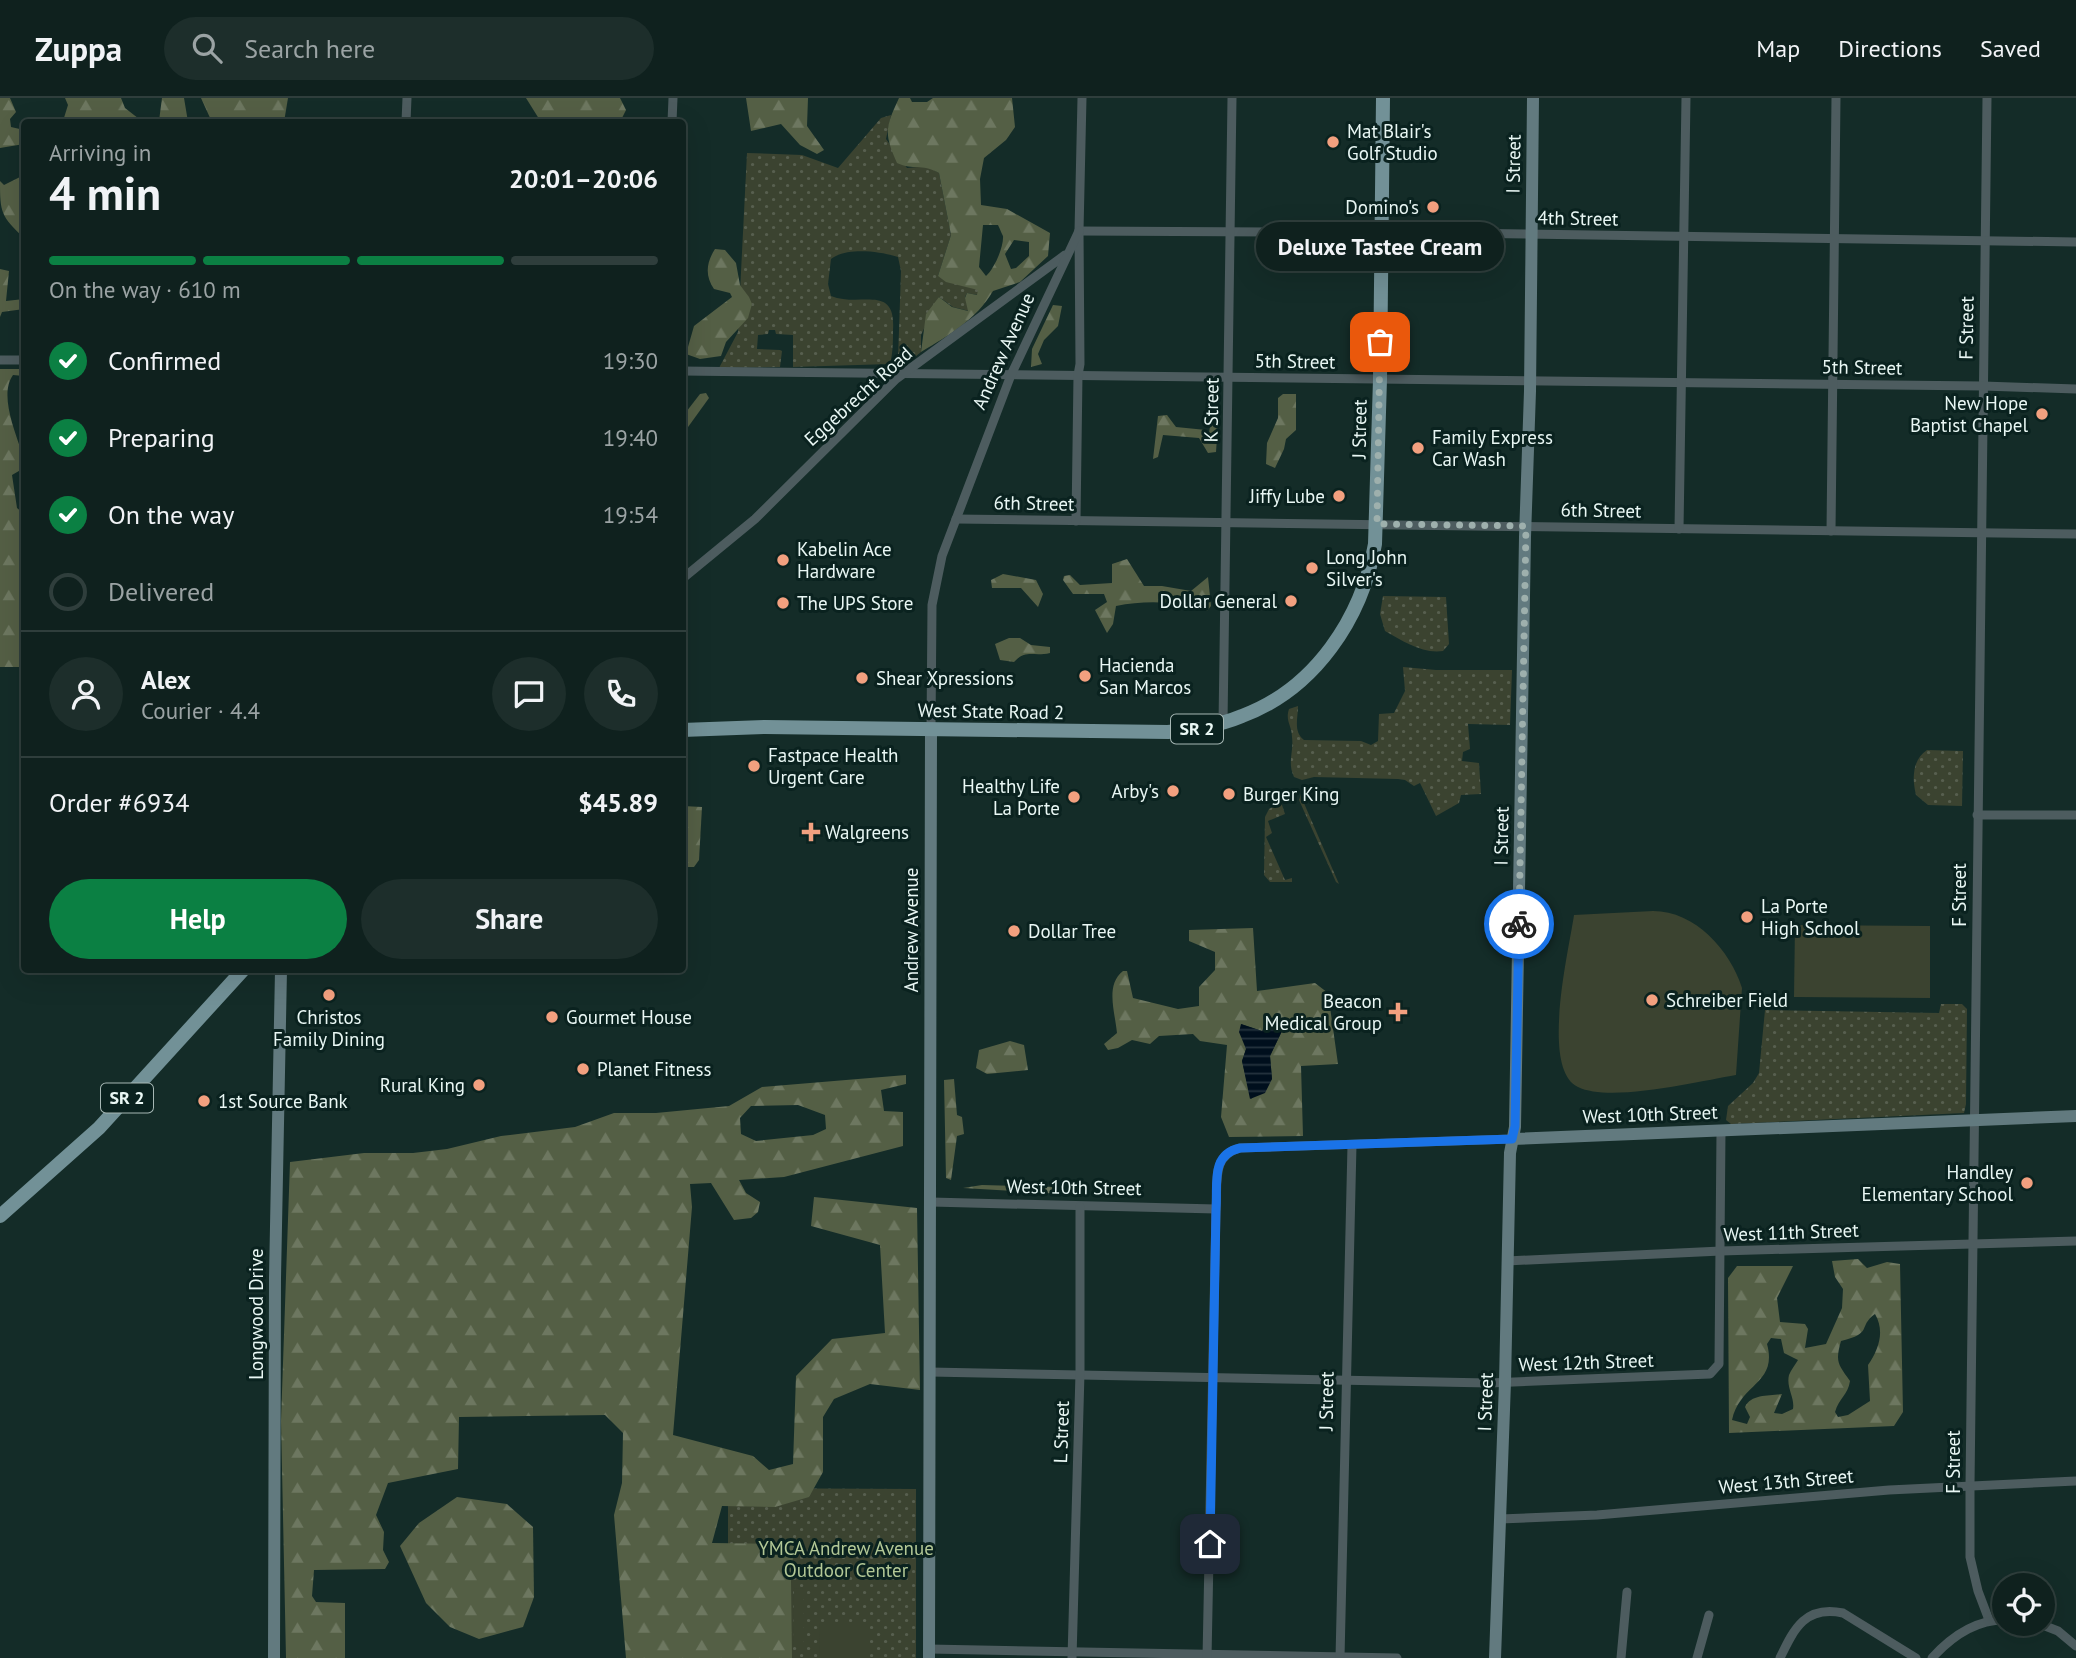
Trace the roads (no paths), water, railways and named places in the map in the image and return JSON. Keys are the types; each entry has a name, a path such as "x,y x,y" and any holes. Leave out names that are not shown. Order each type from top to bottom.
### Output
{"main road":[{"name":"J Street","path":"1289,690 1315,667 1348,623 1371,569 1377,524 1383,98"},
{"name":"West State Road 2","path":"686,730 765,727 1140,733 1196,729 1223,723 1259,709 1289,690"},
{"name":"SR 2","path":"0,1216 99,1128 240,973"}],"street":[{"path":"406,119 407,98"},
{"path":"673,98 673,119"},
{"path":"1076,521 1082,98"},
{"name":"K Street","path":"1223,723 1231,98"},
{"name":"I Street","path":"1496,1658 1510,1148 1515,1126 1533,98"},
{"path":"1679,529 1686,98"},
{"path":"1831,531 1836,98"},
{"name":"F Street","path":"1987,98 1970,1557 1978,1591 1989,1620"},
{"name":"4th Street","path":"1079,231 2076,242"},
{"name":"Andrew Avenue","path":"929,1653 932,604 942,556 1011,375 1079,231"},
{"name":"Eggebrecht Road","path":"686,576 755,519 906,372 1069,253"},
{"path":"0,360 21,360"},
{"name":"5th Street","path":"686,371 2076,388"},
{"name":"6th Street","path":"956,519 2076,534"},
{"path":"1977,815 2076,816"},
{"name":"Longwood Drive","path":"274,1658 275,1278 281,973"},
{"name":"West 10th Street","path":"931,1202 1216,1209 1221,1159 1227,1152 1240,1148 2076,1116"},
{"path":"1721,1131 1721,1251"},
{"name":"J Street","path":"1340,1657 1352,1145"},
{"name":"L Street","path":"1072,1655 1080,1373 1080,1207"},
{"path":"1207,1656 1216,1209"},
{"name":"West 11th Street","path":"1507,1261 1721,1251 2076,1241"},
{"name":"West 12th Street","path":"930,1372 1505,1382 1705,1375 1714,1371 1719,1364 1721,1251"},
{"name":"West 13th Street","path":"1500,1519 1597,1515 1889,1490 2076,1481"},
{"path":"1622,1658 1627,1592"},
{"path":"1780,1658 1794,1629 1804,1619 1831,1611 1843,1613 1916,1658"},
{"path":"1697,1658 1709,1615"},
{"path":"1932,1658 1962,1632 1989,1620"},
{"path":"2055,1630 2076,1646"},
{"path":"929,1653 1397,1658"}],"water":[{"path":"1268,1020 1276,1021 1282,1031 1270,1056 1272,1079 1265,1093 1250,1099 1242,1061 1246,1049 1239,1032 1241,1024 1262,1031"}],"place":[{"name":"Mat Blair's Golf Studio","path":"1333,142"},
{"name":"Domino's","path":"1433,207"},
{"name":"Deluxe Tastee Cream","path":"1380,342"},
{"name":"New Hope Baptist Chapel","path":"2042,414"},
{"name":"Family Express Car Wash","path":"1418,448"},
{"name":"Jiffy Lube","path":"1339,496"},
{"name":"Kabelin Ace Hardware","path":"783,560"},
{"name":"Long John Silver's","path":"1312,568"},
{"name":"Dollar General","path":"1291,601"},
{"name":"The UPS Store","path":"783,603"},
{"name":"Hacienda San Marcos","path":"1085,676"},
{"name":"Shear Xpressions","path":"862,678"},
{"name":"Fastpace Health Urgent Care","path":"754,766"},
{"name":"Arby's","path":"1173,791"},
{"name":"Burger King","path":"1229,794"},
{"name":"Healthy Life La Porte","path":"1074,797"},
{"name":"Walgreens","path":"811,832"},
{"name":"La Porte High School","path":"1747,917"},
{"name":"Dollar Tree","path":"1014,931"},
{"name":"Christos Family Dining","path":"329,995"},
{"name":"Schreiber Field","path":"1652,1000"},
{"name":"Beacon Medical Group","path":"1398,1012"},
{"name":"Gourmet House","path":"552,1017"},
{"name":"Planet Fitness","path":"583,1069"},
{"name":"Rural King","path":"479,1085"},
{"name":"1st Source Bank","path":"204,1101"},
{"name":"Handley Elementary School","path":"2027,1183"}],"park label":[{"name":"YMCA Andrew Avenue Outdoor Center","path":"846,1559"}]}
